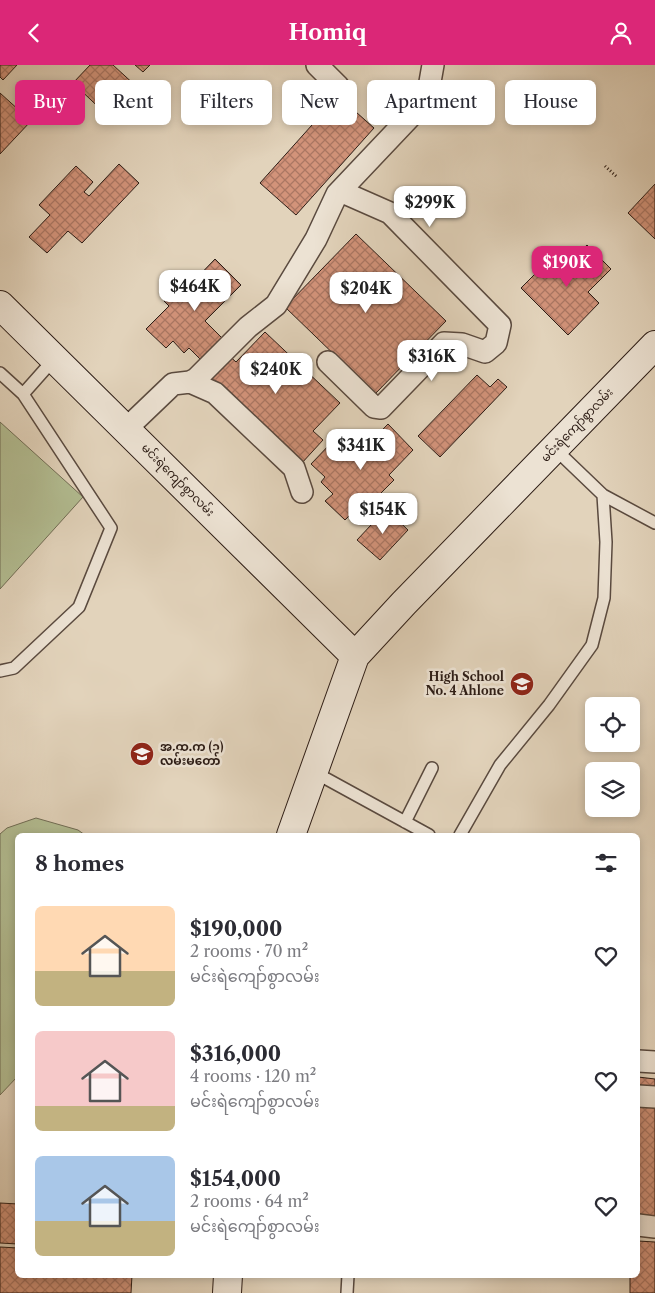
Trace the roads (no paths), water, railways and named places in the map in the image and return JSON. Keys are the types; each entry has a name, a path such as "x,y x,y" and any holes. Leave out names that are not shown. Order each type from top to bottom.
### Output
{"main road":[{"name":"မင်းရဲကျော်စွာလမ်း","path":"0,305 354,656"},
{"name":"မင်းရဲကျော်စွာလမ်း","path":"292,833 354,656 655,345"},
{"path":"227,1293 228,1278"}],"street":[{"path":"317,65 332,80"},
{"path":"126,429 173,384 190,382 196,379 248,327 276,305 316,239 340,191 427,99 434,65"},
{"path":"328,362 374,407 381,408 444,343 462,344 484,351 496,343 500,325 390,213 340,191"},
{"path":"190,382 215,393 294,468 302,492"},
{"path":"640,1061 655,1062"},
{"path":"640,1096 655,1097"},
{"path":"640,1225 655,1227"}],"lane":[{"path":"23,394 55,358"},
{"path":"0,373 23,394 111,528 80,607 14,668 0,671"},
{"path":"554,449 604,495 655,523"},
{"path":"461,833 500,765 549,705 592,645 604,598 606,542 604,495"},
{"path":"405,822 432,768"},
{"path":"314,772 425,833"},
{"path":"347,1293 348,1278"}],"place":[{"name":"High School No. 4 Ahlone","path":"522,684"},
{"name":"အ.ထ.က (၁) လမ်းမတော်","path":"142,754"}]}
